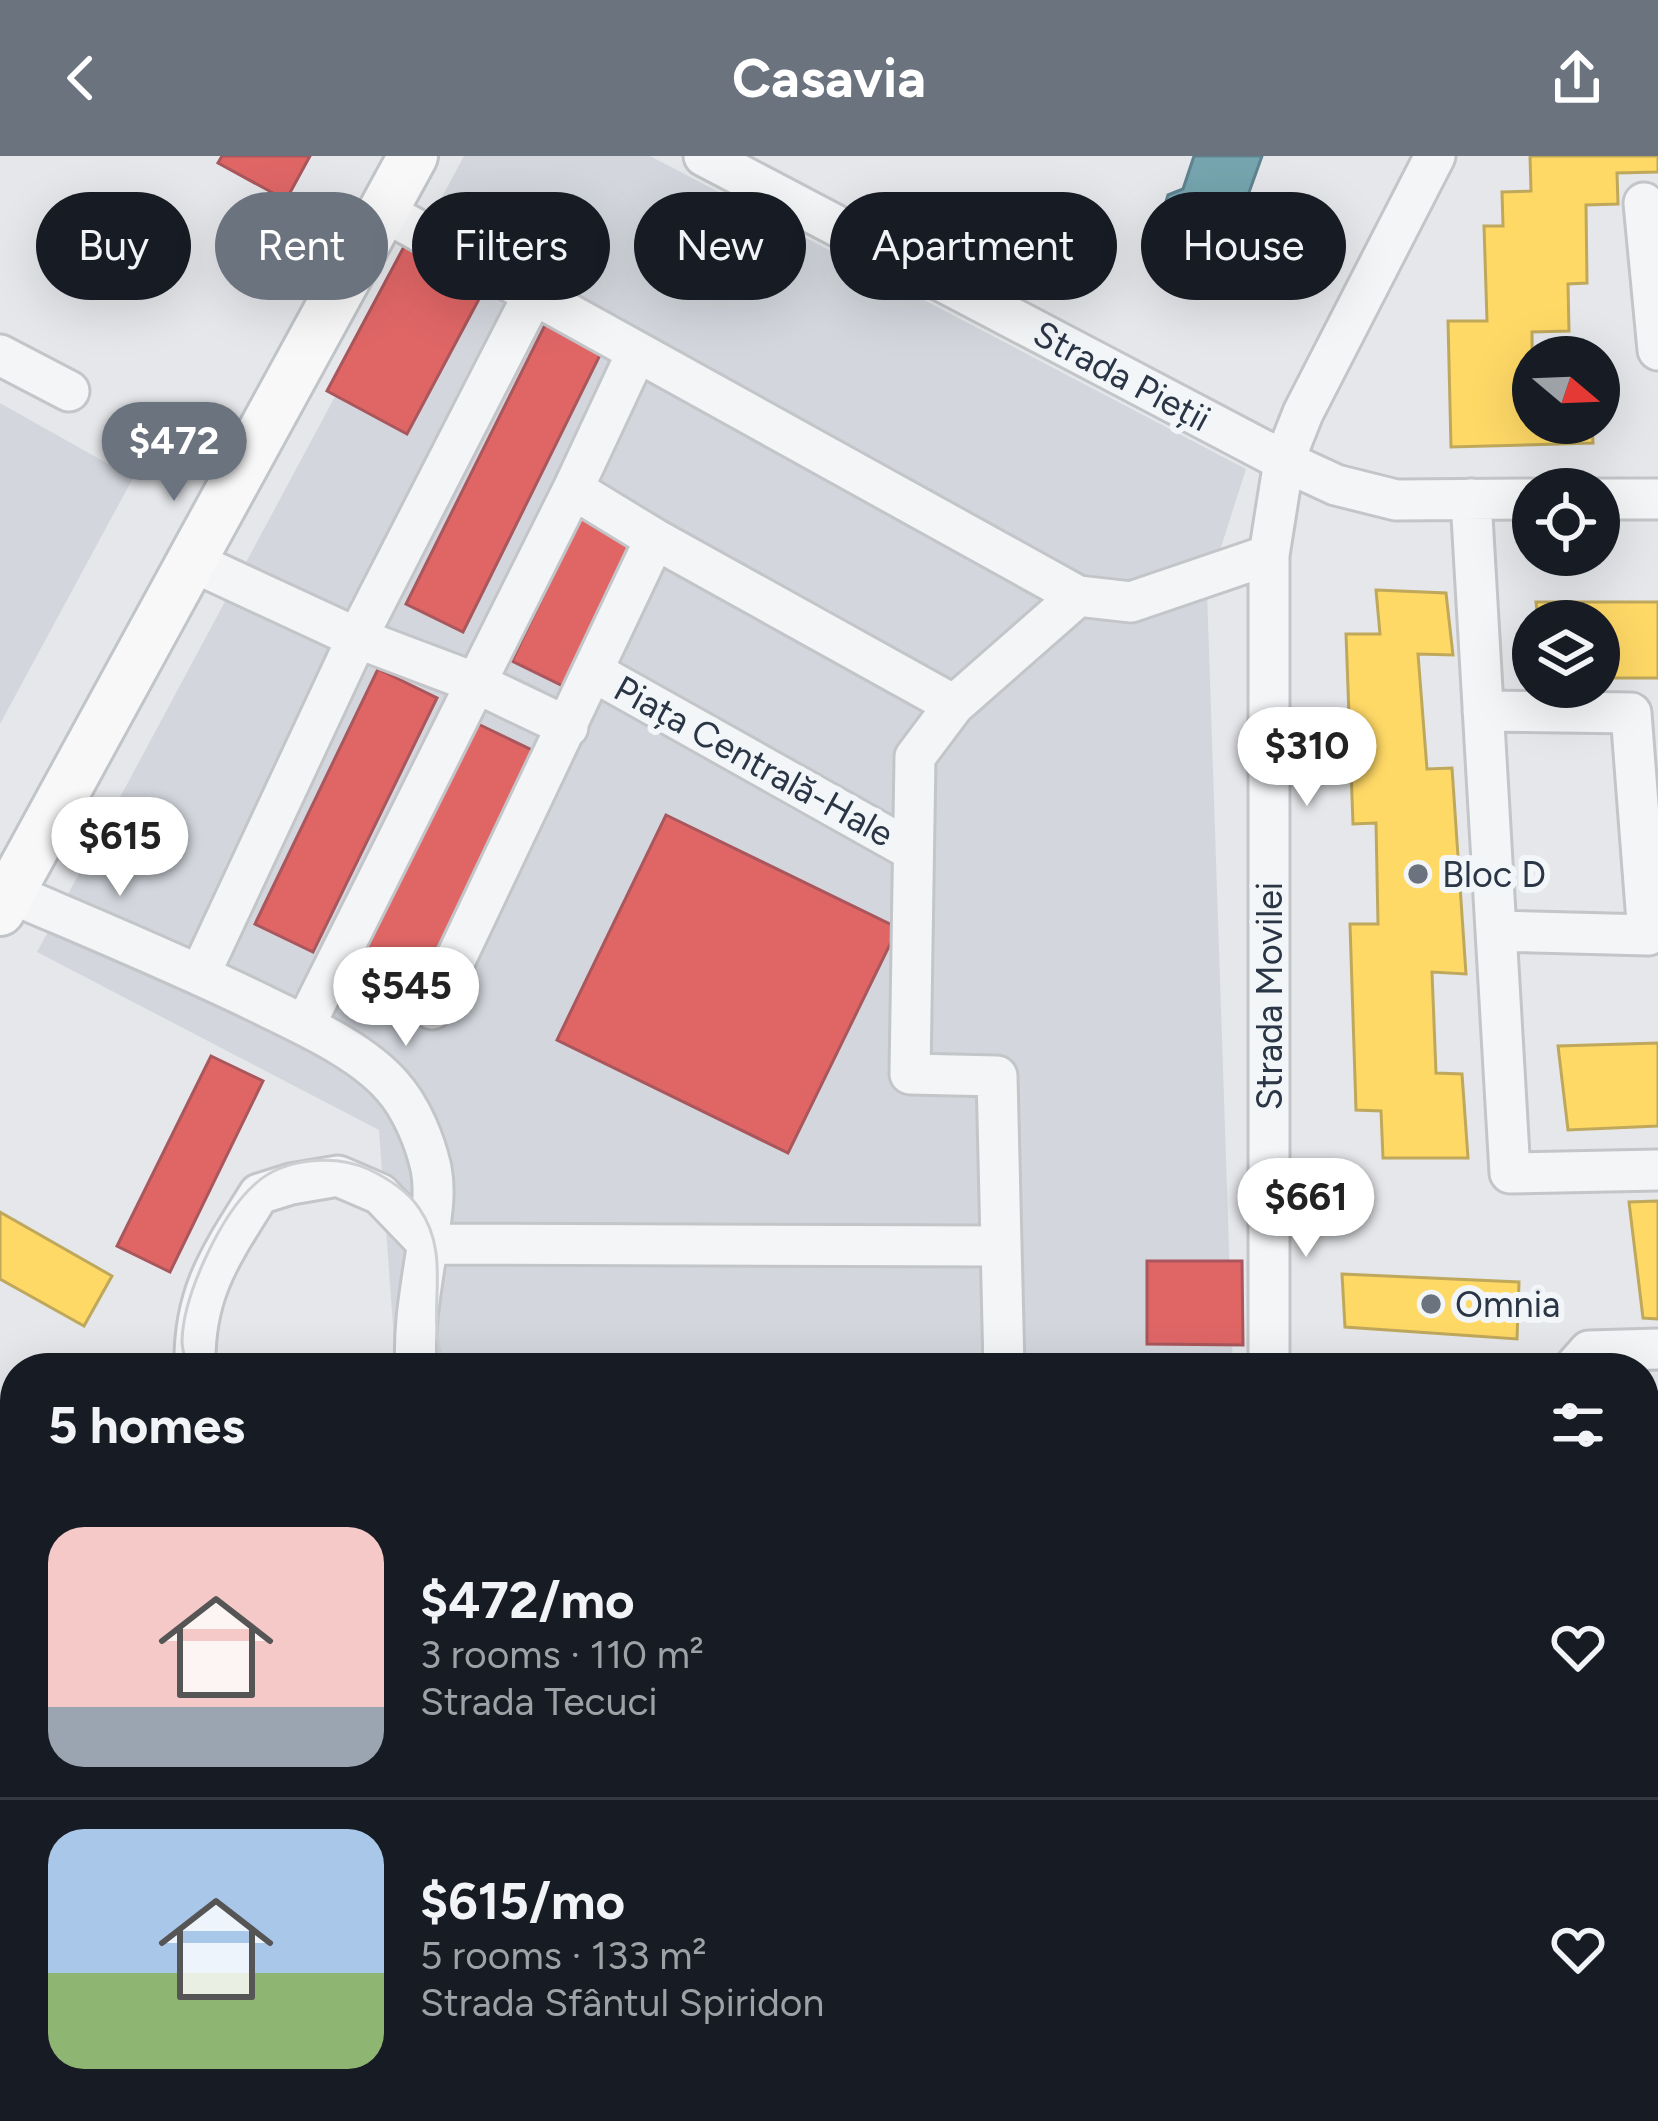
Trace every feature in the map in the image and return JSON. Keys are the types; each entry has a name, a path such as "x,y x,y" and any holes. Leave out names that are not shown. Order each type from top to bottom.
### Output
{"main road":[{"path":"388,200 412,156"},
{"path":"5,902 333,300"}],"street":[{"name":"Strada Pieții","path":"704,156 1336,485 1396,500 1512,499"},
{"name":"Strada Movilei","path":"1269,1353 1269,555 1284,461 1303,413 1435,156"},
{"path":"1644,202 1658,350"},
{"path":"200,974 357,638 530,300"},
{"path":"542,300 1078,596 1131,602 1269,555"},
{"path":"305,1025 637,352"},
{"path":"0,355 69,391"},
{"path":"573,489 954,706"},
{"path":"1471,499 1510,1173 1658,1170"},
{"path":"1620,499 1658,499"},
{"name":"Piața Centrală-Hale","path":"432,1009 655,539"},
{"path":"191,561 568,727"},
{"path":"1004,1353 997,1076 910,1074 914,757 954,706 1078,596"},
{"name":"Piața Centrală-Hale","path":"594,672 913,850"},
{"path":"1483,711 1631,713 1648,935 1496,931"},
{"path":"5,902 200,974 339,1044 393,1087 418,1130 433,1183 415,1353"},
{"path":"195,1353 194,1334 212,1270 259,1194 338,1176 380,1194 428,1244 1001,1246"},
{"path":"1587,1353 1658,1349"}],"shaded area":[{"path":"464,156 650,156 719,192 634,192 634,300 806,300 806,238 830,251 830,300 924,300 1246,469 1207,591 1232,1353 395,1353 379,1130 37,952 412,253 412,300 610,300 610,192 445,192"},
{"path":"0,403 133,478 0,724"}],"building: Homes":[{"path":"1530,156 1658,156 1658,172 1617,173 1618,204 1586,205 1587,283 1568,284 1569,331 1512,336 1512,444 1558,444 1451,447 1448,321 1487,321 1484,226 1503,226 1502,192 1531,191"},
{"name":"Bloc D","path":"1376,590 1446,593 1453,655 1418,654 1427,769 1452,768 1466,974 1432,972 1436,1073 1462,1074 1468,1158 1383,1158 1381,1111 1356,1110 1350,924 1378,924 1376,823 1353,824 1346,634 1380,634"},
{"path":"1620,602 1658,602 1658,678 1620,678"},
{"path":"1658,1043 1658,1126 1568,1130 1558,1046"},
{"path":"1658,1201 1658,1319 1643,1318 1629,1202"},
{"path":"0,1212 112,1276 84,1326 0,1279"},
{"name":"Omnia","path":"1342,1274 1519,1282 1517,1339 1345,1327"}],"building: Shops":[{"path":"222,156 310,156 290,192 271,192 218,163"},
{"path":"407,241 412,244 412,300 478,300 407,434 327,391 376,300 388,300 388,277"},
{"path":"547,321 603,349 463,632 406,604"},
{"path":"582,515 639,543 569,689 512,661"},
{"path":"378,669 437,698 313,952 255,924"},
{"path":"476,723 536,752 418,997 358,967"},
{"path":"666,815 898,928 788,1153 557,1040"},
{"path":"211,1056 263,1081 170,1272 117,1246"},
{"path":"1147,1261 1242,1261 1243,1345 1147,1344"}],"building: Public":[{"path":"1194,156 1262,156 1249,192 1176,192 1183,189"}],"tram line":[{"path":"184,1353 184,1322 197,1279 242,1197 280,1169 325,1160 355,1164 375,1173 403,1190 419,1208 435,1247 440,1353"}],"place":[{"name":"Bloc D","path":"1418,874"},
{"name":"Omnia","path":"1431,1304"}]}
